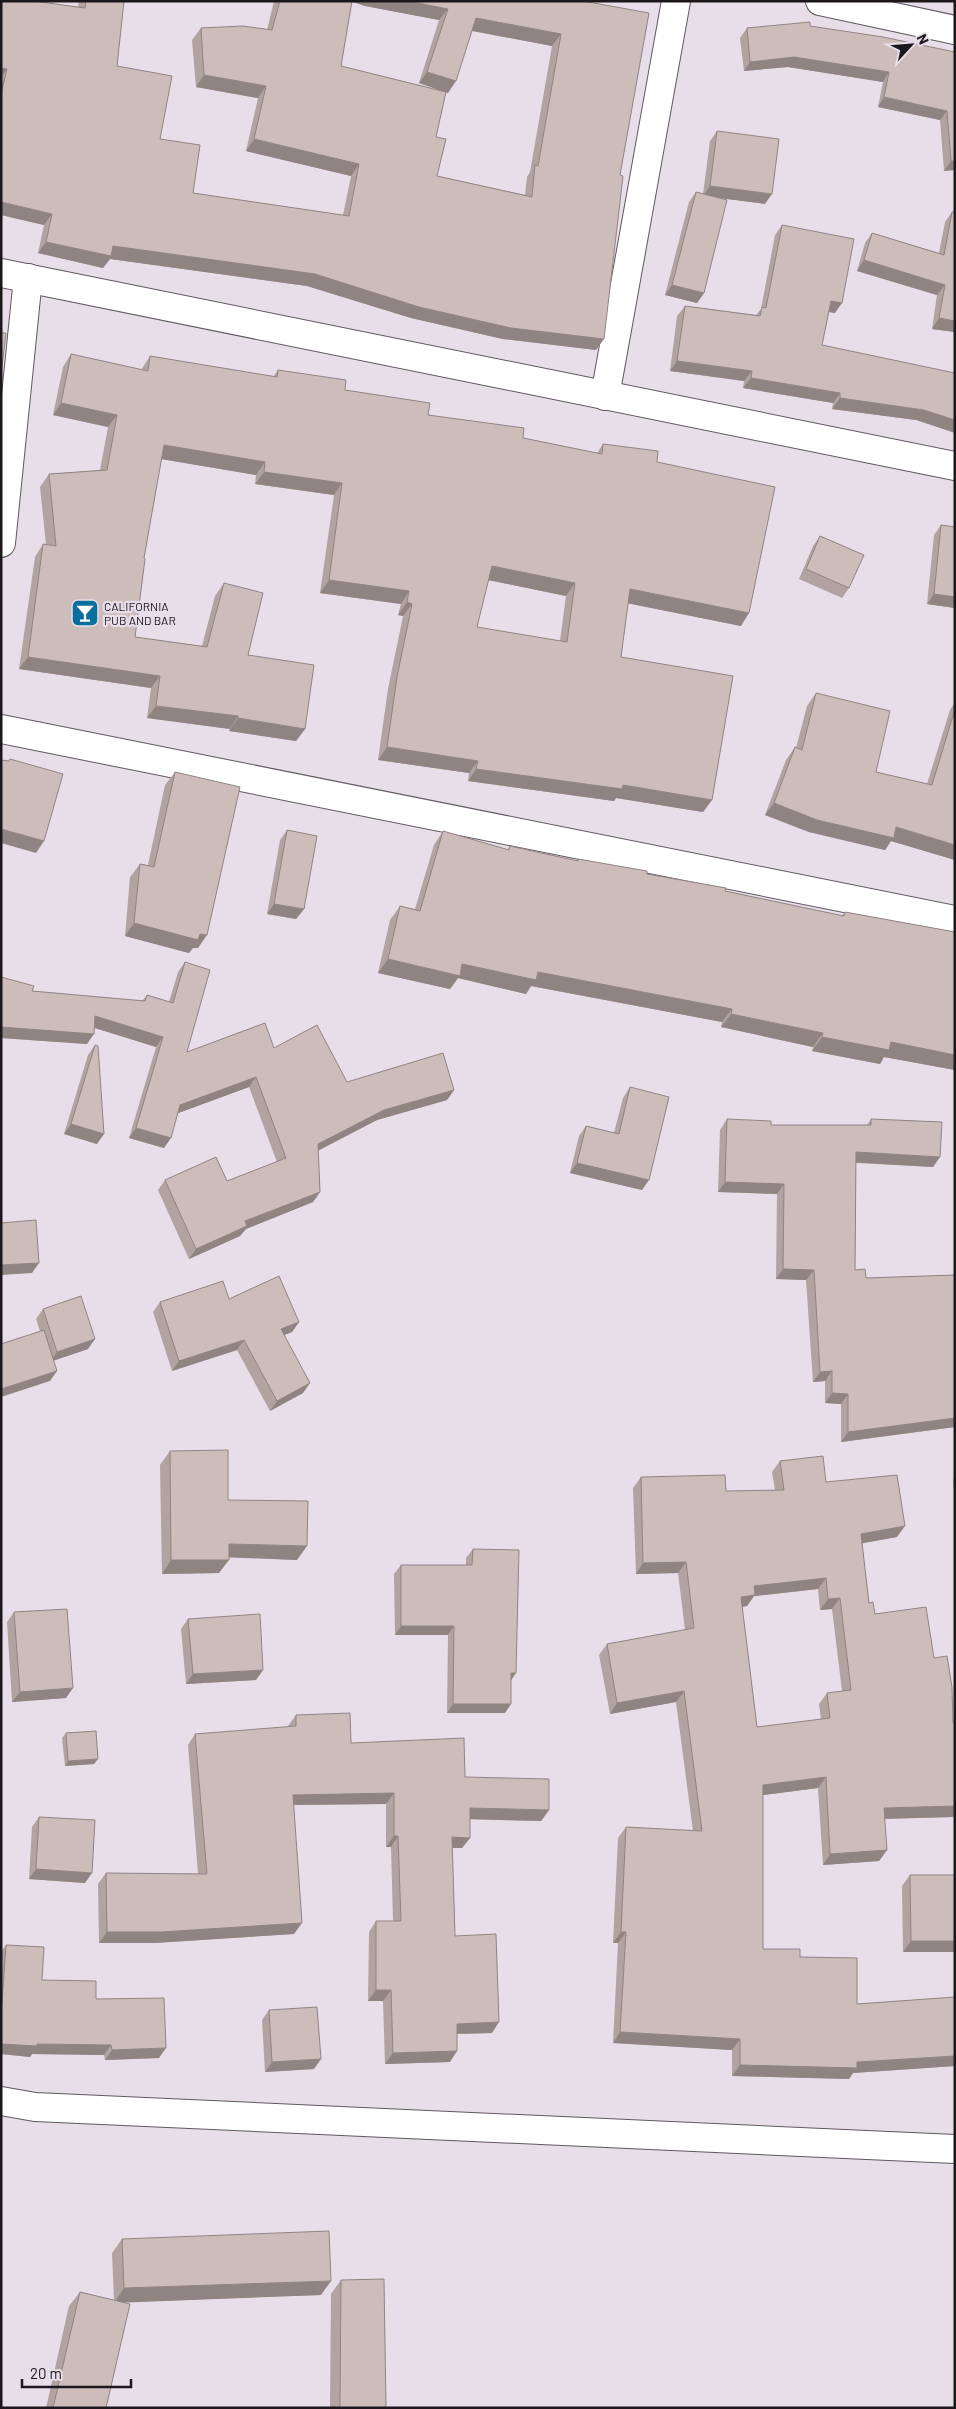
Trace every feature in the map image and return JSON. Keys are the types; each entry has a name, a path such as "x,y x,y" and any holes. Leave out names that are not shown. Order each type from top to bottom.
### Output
{"street":[{"path":"605,396 676,1"},
{"path":"820,1 955,30"},
{"path":"1,273 955,466"},
{"path":"1,543 28,278"},
{"path":"1,729 955,920"},
{"path":"1,2101 34,2107 955,2149"}],"building":[{"path":"1,1 33,1 85,8 86,1 124,1 117,66 172,76 160,139 200,145 193,193 349,216 359,164 254,139 266,86 204,75 201,28 243,26 272,30 280,1 352,1 341,66 446,92 436,137 446,139 437,176 532,197 535,165 538,166 561,34 476,18 456,81 427,72 448,9 408,1 583,1 649,13 620,175 623,176 604,339 511,328 419,307 315,274 113,246 111,256 46,242 52,214 1,202 1,94 7,69 1,68"},
{"path":"810,22 810,26 883,37 955,52 955,161 951,161 947,111 884,97 889,72 794,57 750,62 747,28"},
{"path":"717,131 779,139 772,194 710,186"},
{"path":"696,192 727,200 704,293 672,285"},
{"path":"952,212 955,212 955,321 939,318 945,285 864,260 872,233 944,255"},
{"path":"782,225 854,239 842,303 831,301 822,345 955,373 955,420 924,410 840,398 840,393 751,378 752,371 677,361 685,306 760,316 762,307 766,308"},
{"path":"1,333 6,333 1,375"},
{"path":"71,354 148,371 150,356 277,377 278,370 346,380 345,390 430,403 428,415 524,428 523,438 602,454 603,444 658,451 657,462 775,487 749,613 630,589 621,657 733,676 712,800 623,785 622,789 476,769 478,761 387,747 397,677 412,604 407,602 409,591 329,580 342,483 264,472 265,462 164,445 144,558 135,637 207,647 224,583 263,593 248,655 314,665 305,729 238,718 238,716 156,706 160,676 28,657 43,544 56,546 49,474 107,470 117,415 61,403","holes":["492,566 575,583 567,642 477,627"]},
{"path":"941,525 955,527 955,597 934,594"},
{"path":"820,536 864,555 849,588 806,569"},
{"path":"816,693 890,711 876,772 932,785 955,709 955,845 896,827 894,838 817,820 774,803 795,747 802,750"},
{"path":"10,759 63,774 44,841 1,829 1,760 9,761"},
{"path":"175,772 240,787 207,935 200,934 198,940 134,923 140,864 154,867"},
{"path":"287,830 317,836 304,909 274,904"},
{"path":"443,831 509,850 510,846 578,861 578,859 647,871 647,874 726,888 725,891 844,916 845,912 955,932 955,1055 891,1042 889,1050 822,1037 823,1033 731,1014 732,1009 538,972 536,980 462,964 460,976 388,959 400,906 420,911"},
{"path":"185,962 210,970 187,1052 265,1023 274,1048 317,1025 347,1082 443,1053 454,1090 384,1110 318,1144 320,1192 245,1221 247,1226 196,1249 165,1180 216,1157 227,1181 286,1158 256,1077 180,1105 171,1138 136,1128 163,1037 95,1016 94,1034 1,1027 1,977 34,986 32,991 145,1001 147,995 173,1003"},
{"path":"95,1045 98,1046 104,1134 71,1124"},
{"path":"630,1087 669,1097 649,1180 577,1163 586,1126 619,1134"},
{"path":"727,1119 771,1121 771,1125 871,1125 871,1119 942,1122 940,1157 856,1152 855,1270 865,1269 866,1278 955,1275 955,1418 848,1432 848,1394 832,1393 832,1371 820,1372 814,1270 783,1269 784,1184 725,1182"},
{"path":"36,1220 39,1263 1,1265 1,1223"},
{"path":"279,1276 299,1322 281,1329 310,1383 277,1401 244,1340 179,1361 160,1302 223,1281 229,1299"},
{"path":"81,1296 95,1339 57,1352 43,1309"},
{"path":"44,1330 57,1371 1,1389 1,1344"},
{"path":"228,1450 228,1500 308,1501 307,1546 229,1544 229,1560 171,1560 170,1451"},
{"path":"823,1456 826,1482 897,1475 905,1526 861,1534 869,1603 873,1602 875,1614 926,1607 934,1658 947,1656 952,1687 953,1723 955,1723 955,1806 884,1808 887,1850 830,1854 826,1777 763,1785 763,1949 800,1949 800,1957 857,1958 857,2004 955,1997 955,2056 857,2062 857,2068 740,2065 740,2039 620,2032 626,1932 621,1932 626,1827 702,1831 684,1691 617,1703 607,1644 694,1628 686,1562 643,1563 641,1477 725,1475 726,1491 784,1490 780,1461","holes":["826,1578 828,1599 840,1598 851,1690 827,1693 830,1718 757,1727 741,1597 755,1595 754,1586"]},
{"path":"473,1549 519,1550 516,1673 511,1673 511,1704 453,1704 454,1626 401,1626 401,1565 472,1565"},
{"path":"67,1609 73,1688 20,1692 14,1612"},
{"path":"260,1614 263,1670 193,1674 188,1619"},
{"path":"350,1713 351,1743 464,1738 465,1777 549,1779 549,1810 470,1808 470,1838 452,1837 455,1936 496,1934 499,2022 457,2024 457,2051 393,2053 391,1990 376,1990 376,1921 401,1921 398,1836 394,1836 394,1793 293,1795 302,1923 161,1932 107,1932 106,1873 207,1874 195,1734 296,1726 296,1715"},
{"path":"96,1731 98,1759 68,1761 66,1733"},
{"path":"39,1817 95,1820 92,1873 36,1869"},
{"path":"910,1875 955,1875 955,1941 911,1941"},
{"path":"6,1945 44,1947 42,1980 96,1981 96,1999 164,1998 166,2048 112,2050 111,2045 37,2044 37,2046 1,2044"},
{"path":"317,2007 321,2059 272,2062 269,2010"},
{"path":"329,2231 331,2281 124,2288 122,2239"},
{"path":"384,2279 386,2408 340,2408 341,2280"},
{"path":"80,2292 130,2304 106,2408 53,2408"}],"place":[{"name":"CALIFORNIA PUB AND BAR","path":"85,613"}]}
